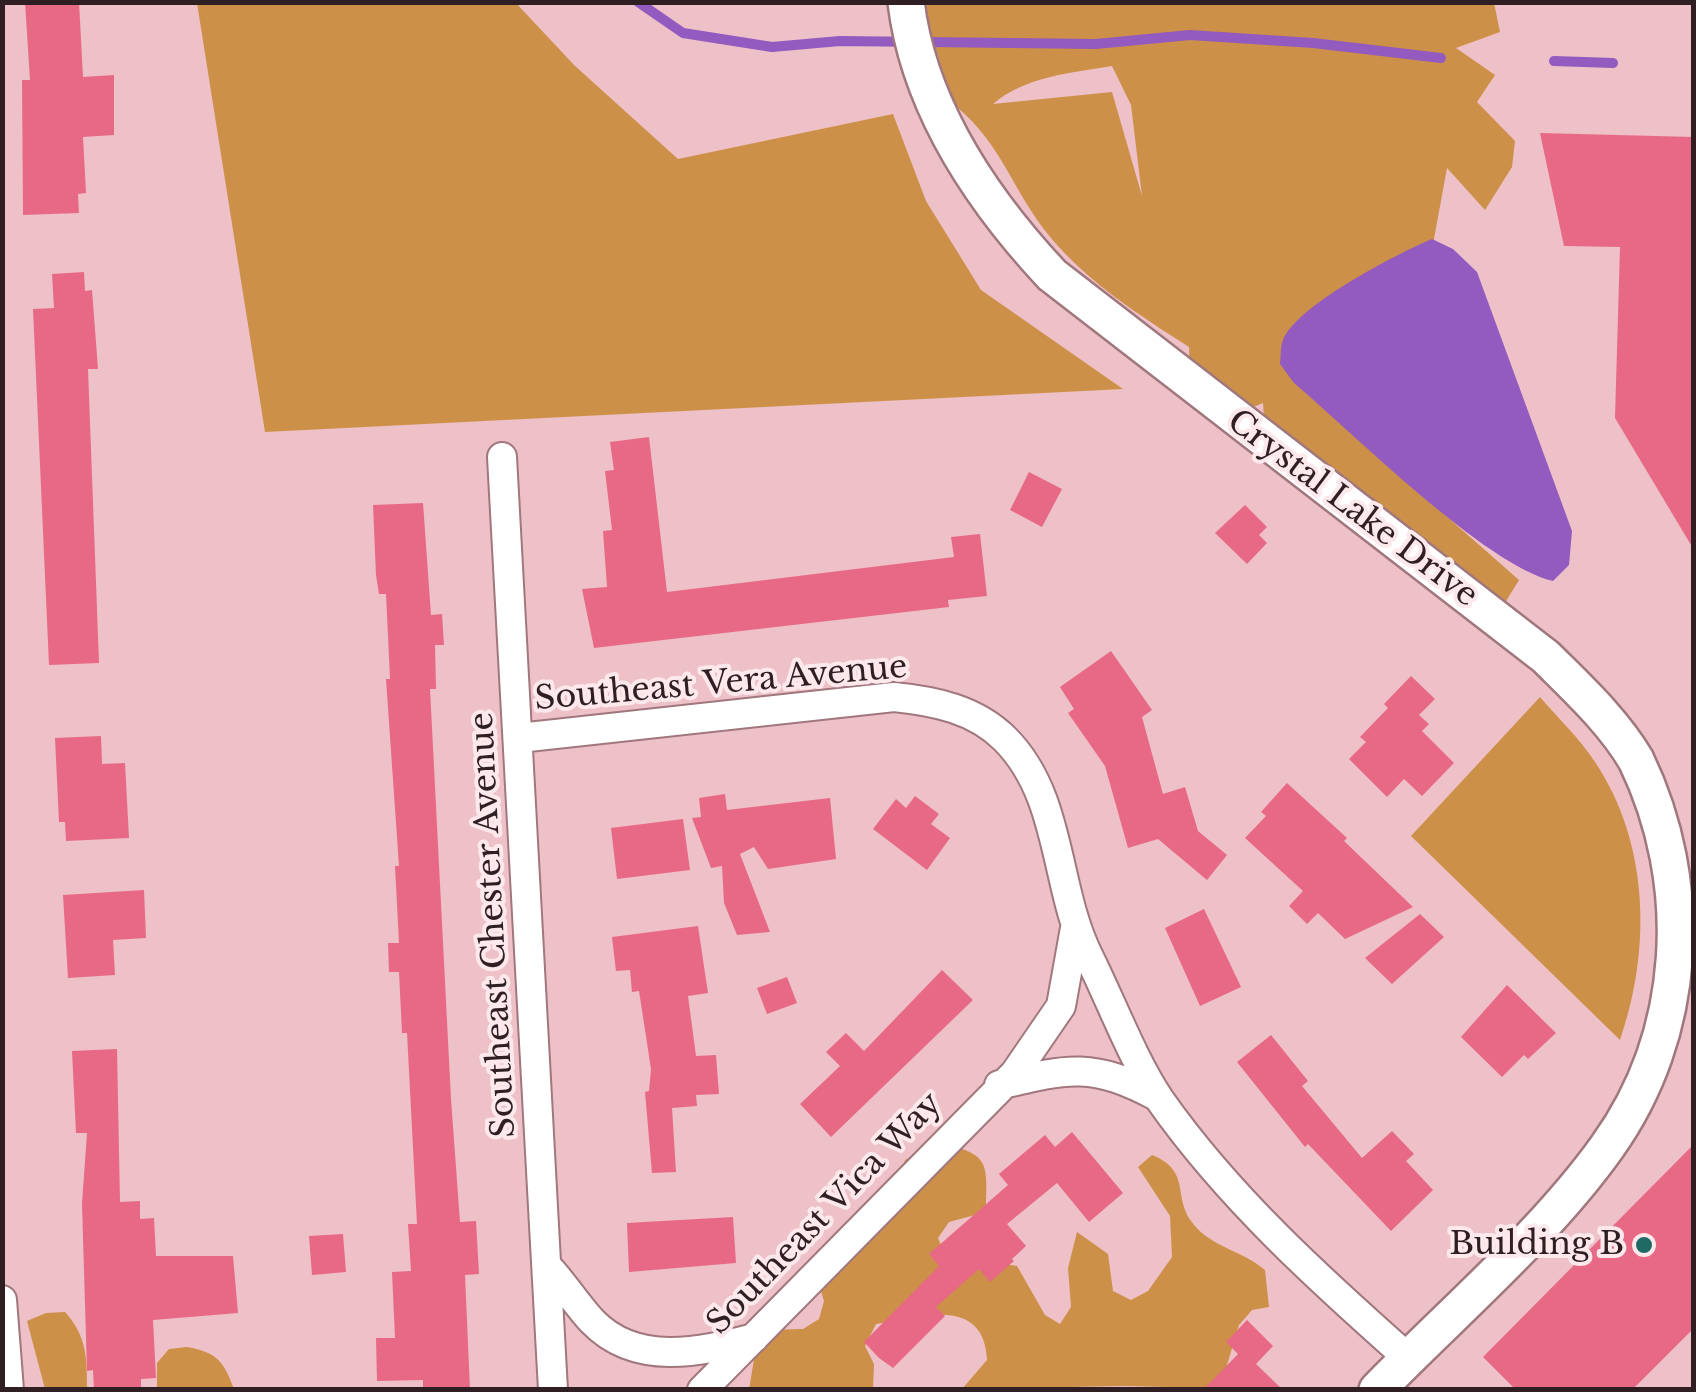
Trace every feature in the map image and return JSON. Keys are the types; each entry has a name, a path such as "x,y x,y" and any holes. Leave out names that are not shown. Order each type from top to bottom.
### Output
{"street":[{"name":"Crystal Lake Drive","path":"906,7 924,74 960,156 1013,232 1052,275 1546,658 1598,709 1635,758 1660,814 1675,872 1681,932 1677,990 1656,1062 1606,1150 1547,1217 1377,1390"},
{"name":"Southeast Chester Avenue","path":"502,457 553,1390"},
{"name":"Southeast Vera Avenue","path":"519,738 894,696 960,710 1006,740 1032,774 1044,800 1075,926 1158,1097 1232,1188 1408,1358"},
{"name":"Southeast Vica Way","path":"702,1390 756,1338 819,1267 1015,1073 1061,1006 1075,926"},
{"path":"998,1086 1050,1072 1095,1070 1158,1097"},
{"path":"548,1266 593,1322 648,1352 714,1348 756,1338"},
{"path":"2,1300 9,1390"}],"shaded area":[{"path":"930,2 1494,3 1500,32 1456,48 1495,75 1477,102 1515,141 1512,167 1485,210 1447,168 1431,255 1295,383 1519,580 1500,611 1267,459 1263,403 1222,420 1190,399 1189,347 1116,297 1066,255 1037,220 979,129 945,98 924,8","holes":["1112,66 1131,105 1142,196 1112,92 993,104 1034,82"]},
{"path":"197,3 516,3 574,65 678,159 893,114 926,201 981,290 1123,389 265,432"},
{"path":"1432,239 1453,249 1477,272 1572,531 1569,565 1553,581 1525,570 1457,525 1294,383 1280,364 1283,340 1307,312 1373,268"},
{"path":"1540,697 1595,762 1613,794 1635,863 1640,898 1637,971 1620,1040 1411,836"},
{"path":"938,1142 977,1156 986,1181 986,1212 949,1222 938,1238 945,1255 1017,1266 1045,1315 1060,1324 1071,1307 1068,1268 1077,1232 1108,1254 1113,1291 1131,1300 1148,1291 1172,1257 1170,1216 1138,1167 1152,1155 1164,1161 1177,1176 1186,1211 1198,1230 1265,1270 1269,1307 1252,1310 1239,1325 1227,1365 1251,1389 962,1389 987,1360 983,1340 975,1326 962,1318 930,1315 876,1324 865,1346 874,1364 873,1389 749,1390 756,1347 764,1330 803,1329 819,1319 824,1301 818,1282 897,1197 905,1160"},
{"path":"65,1312 82,1339 87,1389 45,1389 27,1321 46,1313"},
{"path":"187,1347 218,1360 234,1389 157,1389 157,1363 169,1349"}],"building":[{"path":"25,2 79,2 83,77 114,75 114,135 83,137 86,193 78,194 79,213 23,215 22,80 30,80"},
{"path":"1540,133 1694,137 1694,550 1615,418 1620,247 1564,246"},
{"path":"84,272 85,291 92,290 98,369 88,369 99,663 49,665 33,309 54,308 52,274"},
{"path":"649,437 667,592 954,557 951,537 980,534 987,596 948,600 949,607 594,648 582,589 607,587 603,531 612,530 605,471 614,470 610,442"},
{"path":"1029,472 1062,489 1042,527 1010,510"},
{"path":"423,503 431,615 442,614 444,645 435,645 436,689 430,689 451,1099 460,1222 476,1221 479,1274 465,1275 470,1390 423,1390 423,1380 377,1381 376,1338 395,1338 392,1272 411,1271 408,1224 417,1224 407,1033 402,1033 399,972 389,972 388,943 399,943 395,866 399,866 386,679 390,679 386,594 379,594 376,575 373,505"},
{"path":"1245,505 1267,527 1259,535 1267,543 1247,564 1215,533"},
{"path":"1111,651 1152,710 1142,717 1163,794 1185,787 1198,831 1227,855 1207,880 1158,839 1128,848 1105,766 1068,713 1074,709 1060,687"},
{"path":"1411,676 1435,699 1419,715 1429,724 1422,731 1454,763 1422,796 1404,779 1387,797 1349,759 1366,742 1360,737 1388,708 1384,704"},
{"path":"101,736 102,764 125,763 129,838 66,841 65,822 59,822 55,738"},
{"path":"1287,783 1413,907 1345,939 1318,913 1307,924 1289,906 1303,891 1245,838 1266,816 1261,812"},
{"path":"725,794 727,810 830,798 836,859 768,869 754,847 740,854 770,932 737,935 724,903 722,866 711,868 692,818 701,817 699,798"},
{"path":"915,796 939,814 931,824 950,838 927,870 873,829 896,799 906,808"},
{"path":"683,819 690,870 617,879 611,828"},
{"path":"144,890 146,938 113,940 115,975 68,978 63,895"},
{"path":"1204,909 1241,987 1200,1006 1165,928"},
{"path":"1420,914 1444,937 1392,984 1365,958"},
{"path":"698,926 708,993 688,996 696,1056 716,1055 719,1094 696,1095 697,1106 672,1108 676,1172 652,1173 645,1092 649,1091 651,1069 639,991 632,992 630,970 616,971 612,937"},
{"path":"942,970 973,1000 831,1137 800,1104 840,1066 826,1052 846,1033 864,1051"},
{"path":"787,977 797,1003 767,1014 757,988"},
{"path":"1507,985 1556,1033 1528,1059 1524,1055 1502,1077 1461,1037"},
{"path":"1271,1035 1308,1081 1302,1086 1362,1158 1392,1131 1414,1154 1406,1161 1433,1190 1391,1231 1308,1144 1305,1147 1237,1062"},
{"path":"117,1049 120,1202 140,1201 140,1219 154,1218 156,1256 233,1256 238,1313 153,1320 156,1378 141,1379 141,1390 94,1390 93,1370 87,1371 82,1204 87,1133 76,1133 72,1051"},
{"path":"1072,1132 1123,1193 1089,1222 1057,1183 1007,1224 1026,1246 1014,1261 990,1282 979,1269 936,1307 945,1316 893,1368 879,1358 864,1342 939,1266 929,1254 1008,1185 999,1174 1045,1135 1055,1147"},
{"name":"Building B","path":"1694,1144 1694,1328 1632,1390 1516,1390 1483,1357"},
{"path":"733,1217 736,1263 629,1272 627,1223"},
{"path":"343,1234 346,1272 312,1275 309,1236"},
{"path":"1247,1320 1273,1346 1256,1364 1283,1390 1203,1390 1238,1354 1226,1342"}],"waterway":[{"path":"638,2 683,33 772,47 840,41 1096,44 1190,35 1313,43 1441,58"},
{"path":"1554,61 1613,63"}],"place":[{"name":"Building B","path":"1644,1245"}]}
